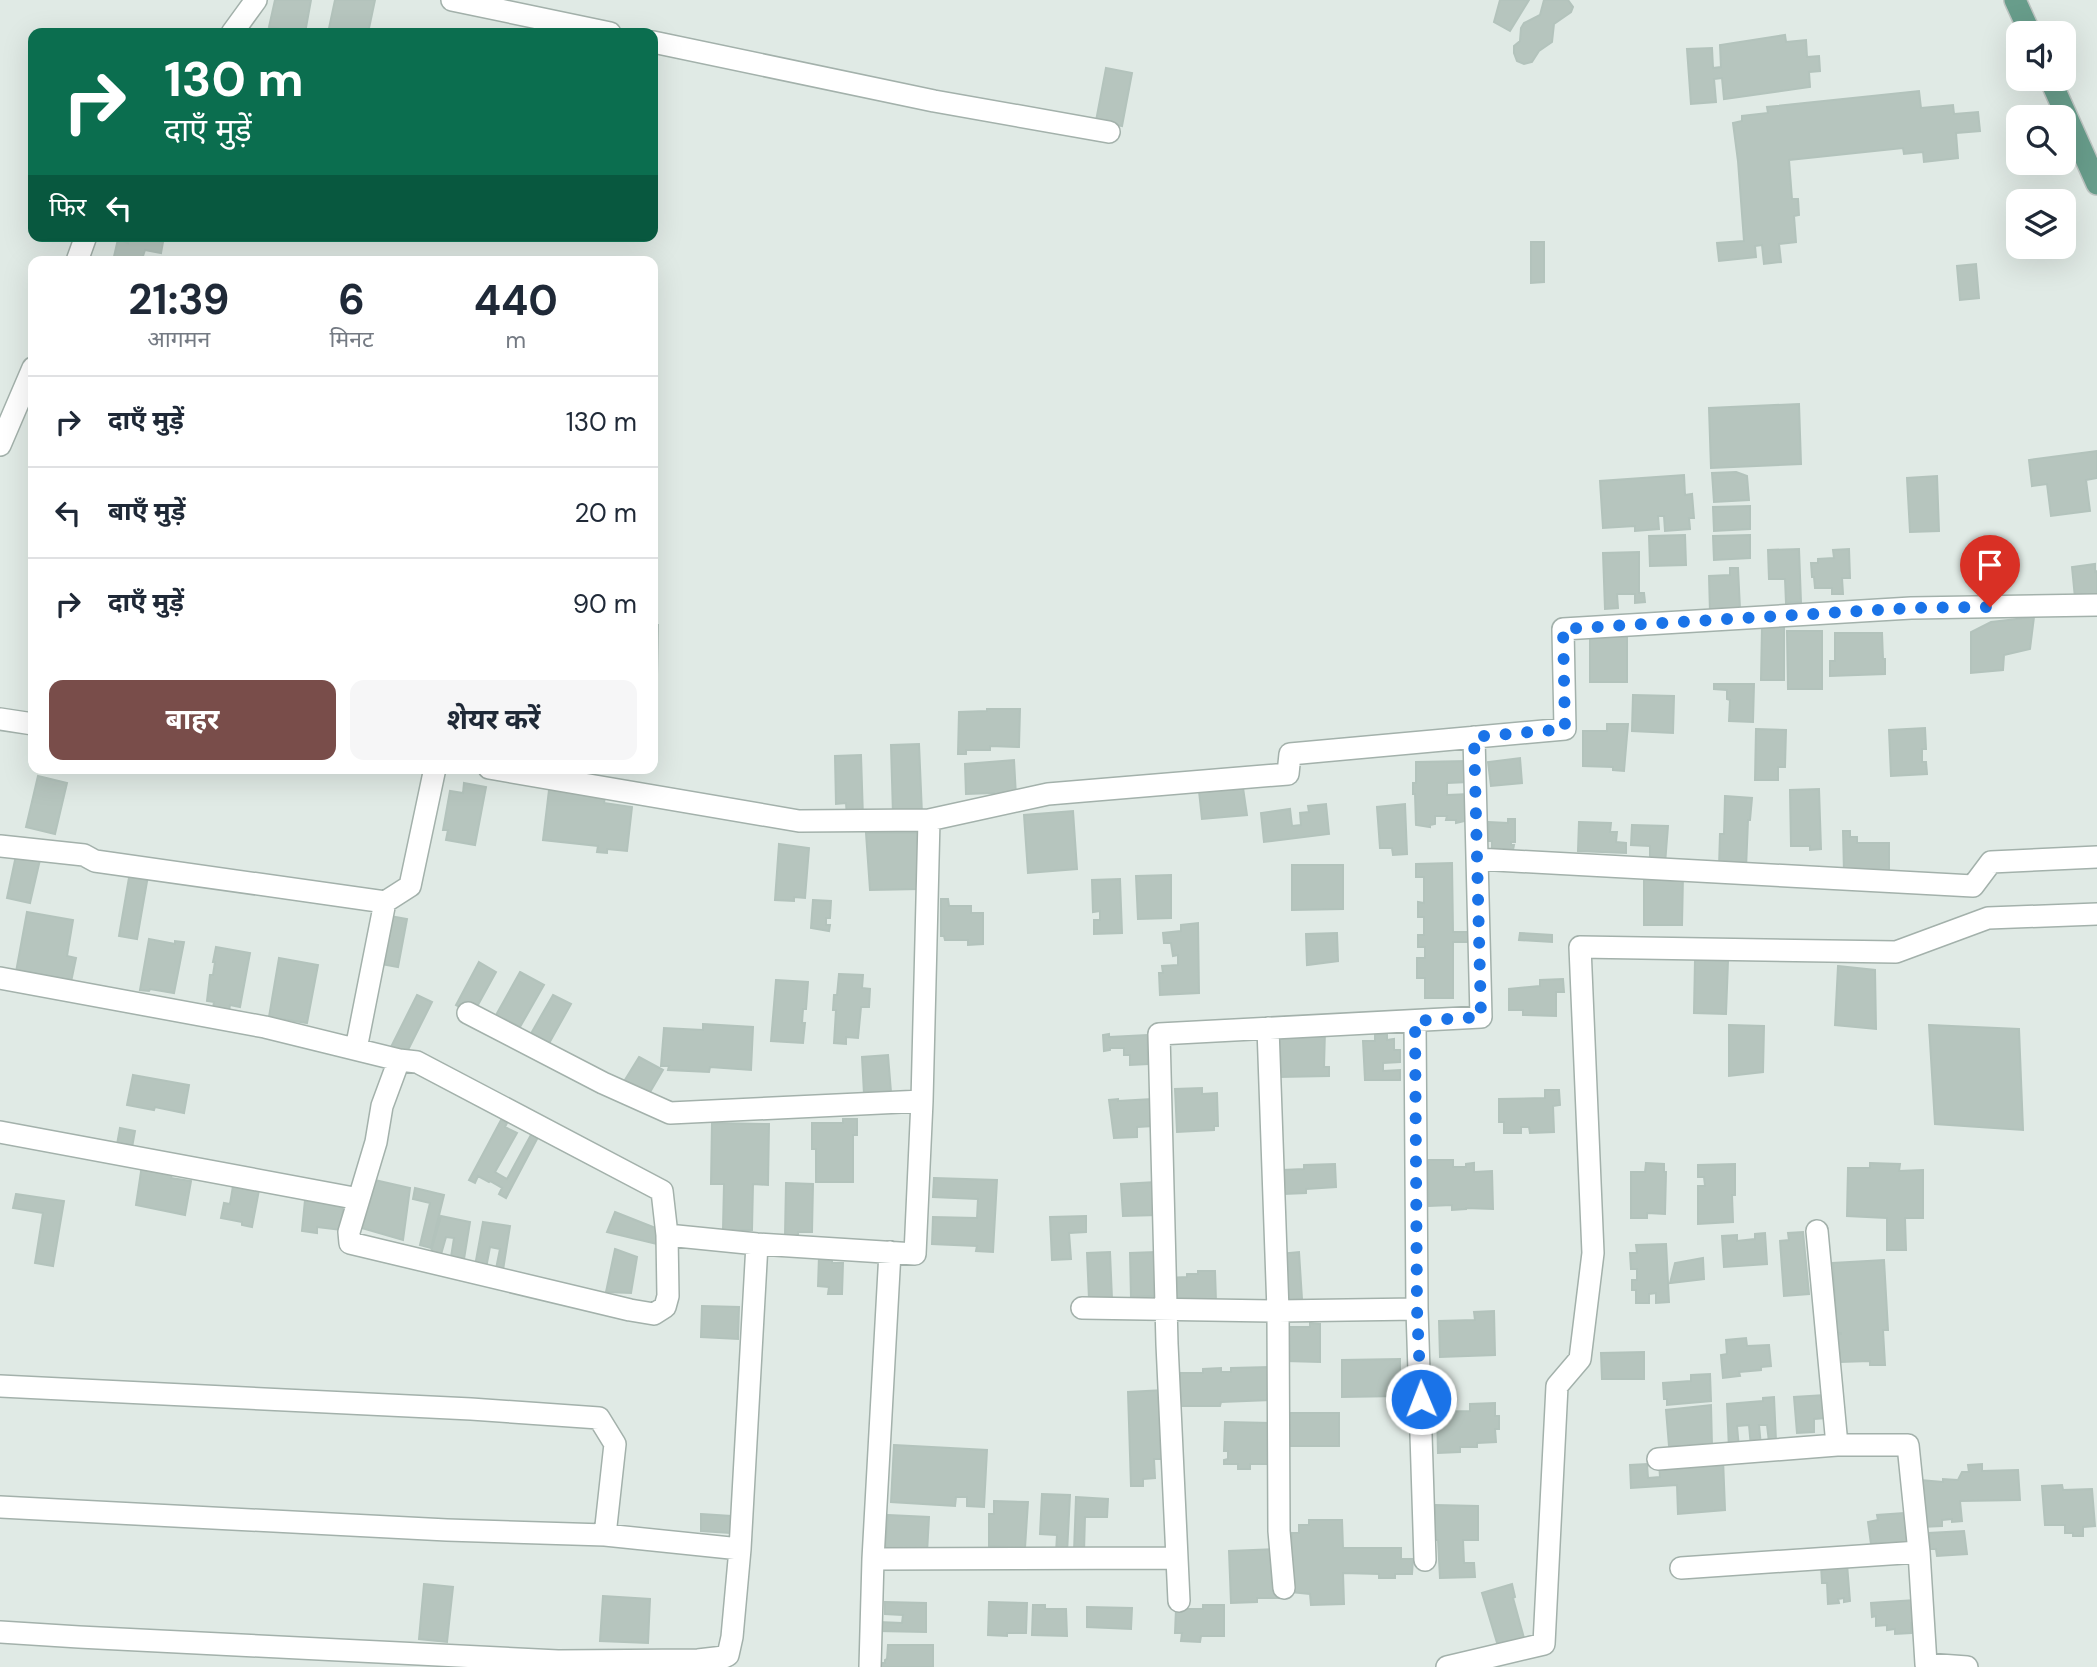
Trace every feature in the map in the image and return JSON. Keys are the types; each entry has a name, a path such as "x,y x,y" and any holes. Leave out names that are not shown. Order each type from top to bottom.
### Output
{"main road":[{"path":"2015,0 2025,21"},
{"path":"2055,91 2097,184"}],"street":[{"path":"236,28 256,0"},
{"path":"452,0 586,28"},
{"path":"658,43 934,101 1109,132"},
{"path":"0,445 28,380"},
{"path":"524,774 799,821 929,820 1048,794 1288,774 1290,754 1565,729 1563,629 1911,608 2097,605"},
{"path":"0,719 28,723"},
{"path":"1179,1601 1166,1309 1159,1034 1481,1017 1474,737"},
{"path":"0,846 84,855 95,861 385,902 410,886 434,774"},
{"path":"667,1235 915,1254 929,820"},
{"path":"1477,859 1973,886 1991,862 2097,857"},
{"path":"356,1049 385,902"},
{"path":"1447,1667 1489,1662 1544,1644 1557,1386 1580,1360 1593,1253 1580,947 1896,952 1987,918 2097,914"},
{"path":"0,978 265,1027 417,1062 662,1191 667,1235 668,1296 665,1307 654,1314 630,1310 350,1243 349,1232 376,1142 382,1106 399,1060"},
{"path":"468,1013 603,1083 670,1113 922,1101"},
{"path":"1415,1021 1417,1309 1425,1560"},
{"path":"1268,1028 1278,1311 1279,1531 1284,1588"},
{"path":"0,1132 359,1199"},
{"path":"1817,1231 1837,1445"},
{"path":"0,1632 557,1664 698,1660 728,1655 740,1549 757,1244"},
{"path":"870,1667 873,1559 890,1252"},
{"path":"1082,1308 1278,1311 1417,1309"},
{"path":"0,1386 471,1409 599,1418 615,1444 605,1535"},
{"path":"1658,1459 1837,1445 1908,1445 1919,1552 1926,1664 1967,1667"},
{"path":"0,1507 447,1530 605,1535 740,1549"},
{"path":"1681,1569 1919,1552"},
{"path":"873,1559 1177,1558"}],"building":[{"path":"275,0 311,0 306,28 269,27"},
{"path":"335,0 375,0 369,28 329,28"},
{"path":"1500,0 1529,0 1510,31 1494,22"},
{"path":"1544,0 1568,0 1573,7 1571,12 1554,24 1552,42 1539,51 1532,62 1524,64 1517,61 1514,46 1520,41 1524,23 1540,15"},
{"path":"1785,35 1786,42 1806,40 1807,57 1819,56 1820,71 1809,72 1810,87 1724,99 1722,78 1714,79 1716,102 1691,104 1687,49 1712,48 1713,68 1721,67 1720,45"},
{"path":"1106,68 1132,73 1122,126 1096,121"},
{"path":"1919,91 1921,108 1953,105 1954,114 1978,112 1980,131 1956,133 1958,158 1924,162 1923,152 1904,154 1903,148 1789,160 1792,199 1798,199 1799,215 1794,216 1796,242 1779,244 1781,262 1764,264 1762,245 1755,246 1756,257 1719,261 1717,243 1744,241 1733,123 1742,121 1742,116 1768,113 1767,107"},
{"path":"117,242 163,242 161,253 145,250 143,256 114,256"},
{"path":"1531,242 1544,242 1544,282 1531,283"},
{"path":"1976,264 1979,298 1960,300 1957,266"},
{"path":"1799,404 1801,464 1711,468 1709,408"},
{"path":"2097,451 2097,478 2086,480 2090,511 2051,516 2047,484 2032,486 2029,460"},
{"path":"1736,472 1747,476 1749,500 1714,502 1712,473"},
{"path":"1684,475 1685,495 1692,494 1694,518 1689,518 1690,529 1665,531 1664,516 1658,516 1659,529 1635,531 1635,526 1603,528 1600,481"},
{"path":"1937,476 1939,531 1910,532 1907,478"},
{"path":"1750,506 1750,529 1714,531 1713,507"},
{"path":"1685,535 1686,565 1650,566 1649,536"},
{"path":"1750,535 1750,558 1714,560 1713,536"},
{"path":"1799,549 1801,602 1786,603 1785,579 1769,579 1768,550"},
{"path":"1849,549 1850,578 1842,578 1843,594 1832,594 1832,588 1815,588 1811,563 1818,563 1818,559 1834,558 1833,550"},
{"path":"1639,552 1639,593 1644,593 1645,602 1635,603 1635,594 1617,594 1618,608 1605,609 1603,553"},
{"path":"2095,564 2097,596 2075,598 2072,567"},
{"path":"1730,568 1738,568 1740,609 1710,612 1709,576 1730,575"},
{"path":"2034,617 2030,649 2004,655 2003,670 1971,673 1971,632 1991,622"},
{"path":"1762,626 1784,626 1784,680 1761,680"},
{"path":"1787,631 1822,631 1822,689 1788,689"},
{"path":"1835,633 1882,633 1885,674 1830,676 1830,661 1835,661"},
{"path":"1590,634 1627,634 1627,682 1590,682"},
{"path":"1714,684 1754,684 1753,722 1729,721 1730,700 1727,699 1727,690 1714,689"},
{"path":"1633,695 1674,696 1673,733 1632,731"},
{"path":"1020,709 1019,747 990,746 990,750 966,750 966,754 958,754 959,712"},
{"path":"1607,724 1628,724 1624,771 1613,770 1613,767 1583,766 1583,731 1607,731"},
{"path":"1925,728 1926,749 1922,749 1922,762 1926,762 1927,774 1891,776 1889,730"},
{"path":"1756,729 1786,730 1785,767 1778,767 1778,780 1755,780"},
{"path":"919,744 922,814 893,815 891,745"},
{"path":"861,755 863,818 847,818 846,803 836,804 835,756"},
{"path":"1520,758 1522,783 1491,786 1488,762"},
{"path":"1014,760 1016,796 994,797 994,793 966,794 965,764"},
{"path":"1468,761 1468,782 1447,783 1447,795 1469,794 1469,820 1456,823 1456,820 1446,820 1447,816 1435,816 1435,824 1430,827 1416,825 1413,783 1416,783 1416,762"},
{"path":"38,776 67,783 55,834 26,827"},
{"path":"1242,781 1247,815 1202,819 1199,791"},
{"path":"464,783 486,787 475,845 446,840 448,830 443,830 450,791 463,793"},
{"path":"1819,789 1821,849 1791,846 1790,790"},
{"path":"549,790 605,797 604,803 632,807 627,851 607,849 607,853 597,852 598,846 543,840"},
{"path":"1725,796 1752,798 1748,820 1746,869 1719,867 1720,834 1724,834"},
{"path":"1326,804 1329,834 1264,842 1261,813 1290,809 1292,826 1301,825 1300,813 1309,812 1308,806"},
{"path":"1405,804 1407,854 1393,855 1392,848 1380,848 1377,807"},
{"path":"1073,811 1077,869 1028,873 1024,815"},
{"path":"1508,819 1515,819 1515,842 1511,842 1511,845 1514,845 1513,850 1492,848 1492,841 1489,841 1489,822 1508,823"},
{"path":"1579,822 1611,823 1610,832 1617,832 1616,842 1626,843 1626,853 1578,851"},
{"path":"1632,825 1668,826 1665,864 1650,863 1650,846 1631,845"},
{"path":"1843,831 1850,831 1850,837 1857,837 1857,843 1889,843 1889,871 1844,873"},
{"path":"866,833 919,833 920,889 870,890"},
{"path":"779,844 809,848 805,898 794,897 794,901 775,900"},
{"path":"18,846 42,851 30,903 7,898"},
{"path":"1452,863 1453,932 1474,932 1474,942 1453,942 1453,998 1425,998 1425,978 1417,978 1417,958 1425,958 1425,947 1418,947 1418,935 1424,935 1424,917 1418,917 1418,902 1424,903 1424,877 1416,877 1416,864"},
{"path":"1292,865 1343,865 1343,909 1292,910"},
{"path":"131,866 149,870 137,939 119,936"},
{"path":"1171,875 1171,918 1138,919 1136,876"},
{"path":"1644,875 1683,875 1682,925 1644,925"},
{"path":"1120,879 1122,933 1094,934 1094,920 1100,920 1100,911 1093,912 1092,880"},
{"path":"941,899 948,899 949,906 971,906 971,913 983,913 983,944 968,945 968,940 945,940 944,936 941,936"},
{"path":"813,900 831,901 830,918 826,918 826,925 830,925 829,931 811,928"},
{"path":"27,912 73,920 67,956 76,958 71,982 16,972"},
{"path":"390,916 407,919 398,967 381,964"},
{"path":"1198,923 1199,993 1160,995 1159,973 1163,973 1162,966 1178,965 1178,955 1173,956 1171,943 1164,943 1163,933 1181,931 1181,925"},
{"path":"1337,933 1338,961 1307,965 1306,934"},
{"path":"1520,933 1552,935 1552,942 1519,940"},
{"path":"149,939 175,944 175,941 184,942 174,993 140,990"},
{"path":"216,947 250,953 240,1007 230,1005 229,1011 213,1008 214,1002 207,1001"},
{"path":"279,958 318,965 307,1023 269,1017"},
{"path":"1695,960 1728,961 1726,1014 1694,1013"},
{"path":"479,962 496,972 473,1014 456,1005"},
{"path":"1838,966 1875,970 1876,1029 1835,1025"},
{"path":"520,972 544,985 520,1027 495,1017"},
{"path":"839,974 863,975 862,988 870,989 869,1007 861,1007 858,1038 846,1037 846,1044 834,1043 834,995 837,995"},
{"path":"1563,979 1564,992 1556,992 1556,1016 1523,1015 1523,1010 1509,1010 1509,989 1540,986 1540,980"},
{"path":"776,980 808,982 806,1009 803,1009 803,1043 771,1041"},
{"path":"417,995 432,1002 405,1056 390,1049"},
{"path":"553,995 571,1004 547,1047 529,1037"},
{"path":"703,1024 753,1027 751,1070 710,1067 709,1072 668,1070 669,1066 661,1066 664,1028 703,1030"},
{"path":"1729,1025 1764,1026 1763,1072 1729,1076"},
{"path":"1929,1025 2019,1029 2023,1130 1935,1124"},
{"path":"1325,1030 1324,1067 1329,1067 1329,1076 1279,1077 1273,1059 1281,1059 1280,1052 1275,1053 1274,1033"},
{"path":"1109,1034 1109,1037 1147,1035 1148,1064 1130,1065 1130,1055 1124,1055 1124,1048 1104,1051 1103,1035"},
{"path":"1375,1034 1387,1034 1387,1040 1394,1039 1394,1050 1400,1050 1400,1062 1383,1063 1383,1071 1400,1070 1400,1080 1365,1080 1363,1041 1375,1041"},
{"path":"888,1055 891,1092 864,1094 862,1057"},
{"path":"639,1057 663,1070 646,1099 620,1088"},
{"path":"133,1075 189,1085 184,1113 127,1105"},
{"path":"1202,1088 1202,1094 1217,1093 1218,1126 1214,1126 1214,1130 1177,1132 1175,1089"},
{"path":"1545,1090 1559,1090 1560,1105 1553,1106 1554,1132 1530,1133 1529,1127 1521,1127 1521,1133 1504,1133 1504,1122 1499,1122 1499,1099 1545,1098"},
{"path":"1152,1099 1153,1126 1137,1127 1137,1137 1114,1138 1109,1100"},
{"path":"843,1119 857,1119 857,1135 853,1135 853,1182 816,1182 816,1149 812,1149 812,1123 843,1123"},
{"path":"501,1120 507,1123 505,1127 517,1133 495,1172 507,1179 532,1133 538,1137 506,1198 499,1194 502,1188 490,1181 478,1176 475,1183 469,1180"},
{"path":"712,1123 769,1124 768,1185 753,1184 752,1230 723,1230 724,1184 711,1184"},
{"path":"120,1128 135,1131 131,1153 116,1150"},
{"path":"1428,1160 1453,1160 1453,1167 1466,1167 1466,1164 1474,1163 1474,1172 1492,1171 1493,1209 1452,1210 1452,1205 1429,1206"},
{"path":"1646,1163 1664,1164 1665,1214 1647,1213 1647,1218 1631,1218 1631,1172 1645,1172"},
{"path":"1870,1163 1900,1164 1899,1171 1923,1170 1923,1218 1905,1218 1906,1250 1887,1250 1887,1218 1847,1216 1848,1168 1870,1168"},
{"path":"1335,1164 1336,1187 1284,1194 1283,1170 1304,1169 1304,1165"},
{"path":"1735,1164 1733,1222 1698,1224 1698,1186 1705,1186 1704,1177 1698,1177 1698,1165"},
{"path":"142,1165 172,1174 171,1178 191,1181 185,1215 136,1205"},
{"path":"366,1178 410,1188 403,1240 355,1226"},
{"path":"934,1178 997,1180 993,1252 976,1251 977,1246 932,1244 933,1217 977,1218 978,1199 933,1197"},
{"path":"1156,1182 1158,1215 1123,1216 1121,1184"},
{"path":"786,1183 813,1184 812,1232 785,1236"},
{"path":"233,1186 259,1190 252,1227 221,1218 224,1203 230,1204"},
{"path":"415,1188 444,1195 431,1248 420,1245 430,1203 413,1199"},
{"path":"16,1194 64,1201 53,1266 35,1263 43,1213 13,1208"},
{"path":"305,1200 343,1205 341,1230 317,1227 317,1233 302,1231"},
{"path":"615,1212 658,1229 657,1244 607,1232"},
{"path":"441,1216 470,1222 464,1259 451,1257 454,1238 446,1237 440,1258 430,1255"},
{"path":"1086,1216 1086,1232 1069,1233 1071,1259 1052,1260 1050,1217"},
{"path":"483,1222 510,1226 503,1270 496,1269 500,1249 490,1247 486,1268 475,1266"},
{"path":"1803,1232 1809,1294 1784,1296 1780,1241 1789,1240 1788,1233"},
{"path":"1765,1233 1767,1264 1724,1267 1722,1236 1737,1235 1737,1241 1755,1239 1755,1234"},
{"path":"1666,1244 1669,1302 1656,1303 1656,1293 1649,1294 1649,1303 1636,1303 1636,1290 1632,1290 1632,1280 1637,1280 1637,1269 1631,1269 1630,1253 1637,1253 1636,1245"},
{"path":"615,1249 637,1257 631,1293 606,1292"},
{"path":"1110,1252 1112,1299 1089,1299 1087,1253"},
{"path":"1156,1252 1157,1296 1131,1297 1130,1253"},
{"path":"1299,1252 1302,1299 1284,1300 1280,1254"},
{"path":"819,1256 832,1257 832,1263 843,1263 842,1294 828,1294 829,1287 818,1286"},
{"path":"1703,1258 1704,1279 1670,1283 1675,1263"},
{"path":"1884,1260 1888,1330 1883,1330 1885,1365 1870,1365 1870,1361 1840,1362 1835,1335 1841,1333 1832,1333 1836,1318 1833,1263"},
{"path":"1198,1271 1215,1271 1216,1302 1168,1307 1168,1278 1187,1277 1187,1274 1198,1274"},
{"path":"702,1306 739,1307 738,1339 701,1337"},
{"path":"1494,1311 1495,1355 1440,1357 1439,1321 1475,1320 1474,1312"},
{"path":"1310,1323 1320,1324 1320,1362 1286,1361 1286,1327 1310,1327"},
{"path":"1746,1338 1747,1346 1769,1345 1771,1366 1739,1372 1740,1376 1723,1378 1721,1355 1727,1354 1726,1340"},
{"path":"1644,1352 1644,1379 1602,1379 1601,1353"},
{"path":"1400,1359 1400,1396 1342,1397 1342,1360"},
{"path":"1270,1367 1271,1400 1221,1402 1220,1406 1180,1406 1180,1373 1203,1373 1203,1369 1221,1368 1221,1372 1231,1372 1231,1368"},
{"path":"1710,1374 1711,1401 1667,1405 1663,1383 1691,1381 1691,1375"},
{"path":"1164,1390 1166,1459 1154,1459 1155,1478 1143,1479 1143,1486 1131,1486 1128,1392"},
{"path":"1825,1395 1826,1418 1814,1419 1814,1432 1797,1433 1794,1397"},
{"path":"1774,1397 1776,1441 1769,1442 1767,1425 1759,1425 1761,1446 1751,1447 1749,1425 1737,1426 1739,1448 1729,1449 1727,1404 1763,1401 1763,1398"},
{"path":"1495,1403 1495,1416 1499,1416 1499,1429 1495,1429 1496,1442 1477,1443 1477,1447 1460,1447 1460,1452 1438,1453 1437,1412 1470,1411 1470,1404"},
{"path":"1711,1405 1712,1446 1669,1446 1666,1410"},
{"path":"1285,1413 1339,1413 1339,1446 1285,1446"},
{"path":"1225,1422 1271,1423 1271,1464 1250,1464 1250,1469 1238,1469 1238,1464 1224,1464 1224,1460 1228,1459 1228,1451 1224,1451"},
{"path":"894,1445 987,1450 984,1507 967,1506 967,1497 956,1497 955,1506 891,1502"},
{"path":"1723,1458 1725,1510 1678,1514 1677,1485 1631,1488 1630,1465 1647,1464 1648,1478 1660,1477 1659,1463"},
{"path":"1982,1464 1982,1471 2018,1470 2020,1500 1960,1501 1962,1521 1942,1520 1942,1526 1921,1527 1921,1480 1958,1480 1962,1472 1969,1472 1968,1465"},
{"path":"2062,1485 2063,1490 2092,1489 2095,1526 2083,1527 2083,1536 2065,1533 2065,1525 2045,1525 2042,1486"},
{"path":"1042,1494 1070,1495 1067,1553 1056,1553 1057,1535 1040,1534"},
{"path":"1076,1497 1108,1499 1107,1517 1085,1517 1084,1552 1074,1552"},
{"path":"994,1501 1028,1502 1025,1548 989,1546 989,1514 994,1514"},
{"path":"1435,1505 1478,1506 1478,1540 1463,1540 1464,1563 1474,1563 1475,1577 1440,1578 1438,1540 1429,1540 1429,1530 1435,1530"},
{"path":"1904,1513 1910,1549 1877,1553 1876,1543 1871,1544 1868,1522 1878,1520 1877,1515"},
{"path":"701,1514 731,1516 730,1533 701,1531"},
{"path":"888,1515 929,1517 927,1553 885,1551"},
{"path":"1309,1520 1342,1520 1343,1548 1401,1548 1401,1559 1413,1559 1412,1574 1379,1578 1379,1574 1343,1573 1344,1604 1311,1605 1310,1594 1291,1592 1292,1533 1299,1533 1299,1525 1309,1525"},
{"path":"1964,1531 1967,1554 1937,1556 1936,1549 1930,1549 1929,1533"},
{"path":"1276,1549 1278,1598 1257,1598 1257,1602 1231,1603 1229,1551"},
{"path":"1847,1564 1850,1601 1844,1602 1844,1598 1838,1599 1839,1603 1828,1604 1827,1583 1822,1583 1821,1565"},
{"path":"424,1584 453,1587 447,1642 419,1639"},
{"path":"1512,1584 1524,1638 1498,1646 1482,1593"},
{"path":"603,1596 650,1599 648,1643 600,1641"},
{"path":"1915,1600 1916,1623 1911,1623 1911,1633 1895,1634 1895,1629 1887,1630 1887,1625 1876,1626 1876,1616 1872,1617 1871,1603"},
{"path":"885,1602 926,1603 926,1632 878,1631 879,1622 902,1623 903,1615 885,1614"},
{"path":"989,1602 1027,1603 1026,1633 988,1635"},
{"path":"1033,1605 1045,1605 1045,1609 1066,1609 1067,1636 1032,1635"},
{"path":"1203,1605 1224,1605 1224,1636 1201,1636 1200,1642 1181,1641 1182,1633 1175,1633 1176,1609 1203,1609"},
{"path":"1087,1607 1132,1608 1131,1629 1087,1627"},
{"path":"888,1645 933,1645 933,1667 879,1667 879,1663 885,1663 887,1659"}],"route":[{"path":"1421,1399 1417,1309 1415,1021 1481,1017 1474,737 1565,729 1563,629 1911,608 1990,607"}]}
